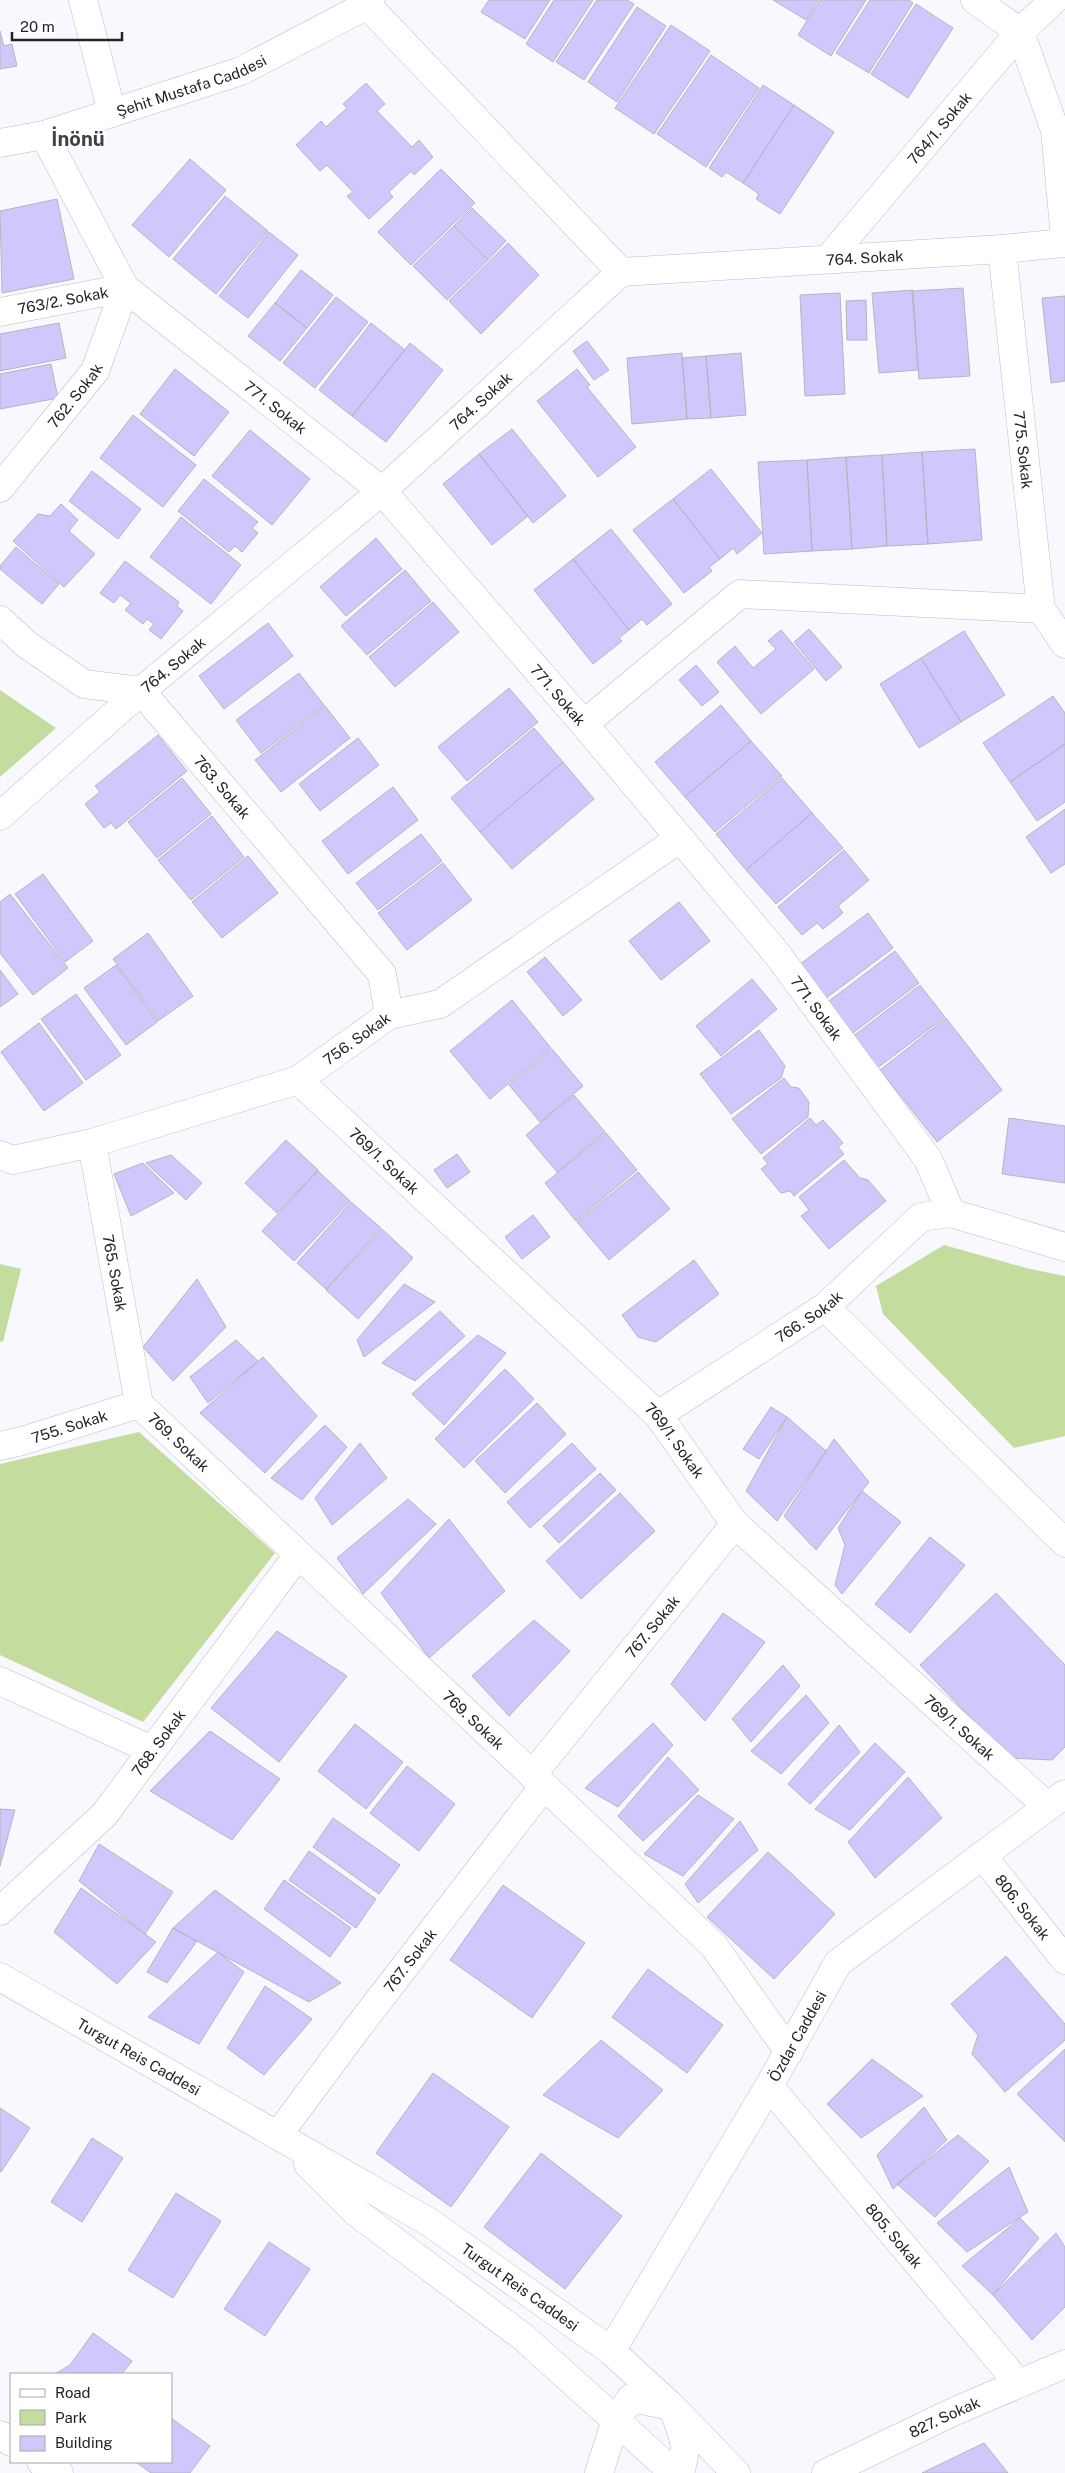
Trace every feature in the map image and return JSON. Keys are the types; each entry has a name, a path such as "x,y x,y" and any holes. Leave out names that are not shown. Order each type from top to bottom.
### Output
{"street":[{"path":"83,0 112,113"},
{"path":"975,0 1020,32 1054,130 1065,238"},
{"name":"764/1. Sokak","path":"828,259 1020,32 1054,0"},
{"path":"369,2 621,272"},
{"name":"Şehit Mustafa Caddesi","path":"0,143 44,135 241,72 369,2"},
{"name":"771. Sokak","path":"44,135 125,288 382,491 584,724 776,954 928,1159 951,1213"},
{"name":"764. Sokak","path":"0,816 141,691 382,491 621,272 1002,249 1065,242"},
{"name":"775. Sokak","path":"1002,249 1041,609 1065,644"},
{"name":"763/2. Sokak","path":"0,312 125,288"},
{"name":"762. Sokak","path":"0,488 95,371 125,288"},
{"path":"584,724 740,594 1041,609"},
{"path":"0,620 26,644 84,684 141,691"},
{"name":"763. Sokak","path":"141,691 382,974 389,1015"},
{"name":"756. Sokak","path":"0,1155 13,1160 92,1143 298,1080 389,1015 440,1004 679,839"},
{"name":"769/1. Sokak","path":"298,1080 658,1415 735,1524 1056,1800"},
{"name":"765. Sokak","path":"92,1143 139,1404"},
{"path":"951,1213 1065,1247"},
{"name":"766. Sokak","path":"658,1415 825,1307 922,1217 951,1213"},
{"path":"825,1307 1065,1544"},
{"name":"755. Sokak","path":"0,1446 22,1441 139,1404"},
{"name":"769. Sokak","path":"139,1404 714,1946 789,2052"},
{"name":"767. Sokak","path":"278,2135 538,1781 735,1524"},
{"name":"768. Sokak","path":"0,1911 104,1815 298,1555"},
{"path":"0,1681 152,1750"},
{"name":"Özdar Caddesi","path":"611,2351 789,2052 838,1963 1056,1800"},
{"name":"806. Sokak","path":"982,1855 1065,1960"},
{"name":"Turgut Reis Caddesi","path":"0,1977 429,2222 611,2351 671,2406 736,2473"},
{"name":"805. Sokak","path":"769,2086 1019,2384"},
{"name":"Turgut Reis Caddesi","path":"278,2135 358,2212 523,2336 674,2473"},
{"name":"827. Sokak","path":"826,2473 1065,2364"},
{"path":"599,2473 616,2420 631,2398 671,2406 682,2431 686,2452 680,2473"},
{"path":"43,2463 59,2473"}],"green space":[{"path":"0,690 56,728 0,777"},
{"path":"944,1245 1030,1269 1065,1276 1065,1436 1014,1448 883,1314 876,1286"},
{"path":"0,1264 21,1269 3,1342 0,1341"},
{"path":"139,1432 275,1553 143,1722 0,1655 0,1464"}],"building":[{"path":"489,0 550,0 525,39 481,12"},
{"path":"554,0 593,0 553,62 526,44"},
{"path":"597,0 627,0 634,4 584,80 556,62"},
{"path":"773,0 818,0 806,20"},
{"path":"820,0 866,0 831,56 798,35"},
{"path":"870,0 909,0 913,3 869,73 836,53"},
{"path":"916,4 953,28 908,98 871,74"},
{"path":"637,7 666,26 617,102 588,82"},
{"path":"671,25 710,51 654,134 615,108"},
{"path":"0,31 4,46 12,44 17,66 0,69"},
{"path":"711,55 759,88 706,167 657,134"},
{"path":"366,83 385,104 377,111 412,147 419,140 433,157 414,175 411,171 389,192 393,197 369,219 347,196 353,192 327,165 320,171 296,145 321,121 326,127 347,108 343,104"},
{"path":"763,85 794,105 743,183 726,172 722,177 709,168"},
{"path":"794,105 834,132 780,214 756,199 759,194 743,183"},
{"path":"190,159 226,190 169,257 132,225"},
{"path":"441,169 475,203 411,265 378,232"},
{"path":"225,196 268,231 216,294 173,259"},
{"path":"57,199 74,279 2,293 0,211"},
{"path":"472,208 506,241 488,260 454,226"},
{"path":"454,226 488,260 447,300 413,266"},
{"path":"269,232 298,255 248,318 219,296"},
{"path":"508,243 539,275 481,334 449,301"},
{"path":"301,270 333,295 307,328 275,303"},
{"path":"963,288 970,376 919,379 912,291"},
{"path":"913,290 918,370 879,373 872,293"},
{"path":"840,293 845,394 805,396 800,295"},
{"path":"1065,296 1065,381 1051,383 1042,298"},
{"path":"336,297 368,322 315,388 283,363"},
{"path":"866,300 867,340 847,340 846,301"},
{"path":"275,303 307,328 280,361 248,336"},
{"path":"59,323 66,358 0,371 0,334"},
{"path":"371,323 405,350 352,416 319,390"},
{"path":"587,341 609,370 594,380 573,351"},
{"path":"410,343 443,370 386,442 352,416"},
{"path":"682,353 687,419 632,424 627,358"},
{"path":"741,353 746,415 711,418 706,356"},
{"path":"706,356 711,418 687,419 682,358"},
{"path":"51,364 58,398 0,409 0,374"},
{"path":"175,369 229,412 194,456 140,414"},
{"path":"577,369 590,385 587,387 636,447 598,477 537,401"},
{"path":"133,415 196,465 163,507 100,458"},
{"path":"512,429 566,496 533,523 479,454"},
{"path":"250,430 310,479 272,525 212,476"},
{"path":"975,449 982,540 928,544 922,452"},
{"path":"922,452 928,544 887,546 882,455"},
{"path":"479,454 528,516 492,545 443,484"},
{"path":"882,455 887,546 852,549 846,457"},
{"path":"846,457 852,549 812,551 807,460"},
{"path":"807,460 812,551 764,554 758,462"},
{"path":"711,469 762,533 737,554 733,548 720,559 673,499"},
{"path":"92,471 141,509 118,539 69,501"},
{"path":"204,479 258,522 252,528 258,533 242,552 235,546 229,552 178,511"},
{"path":"673,499 720,559 709,567 712,571 684,593 633,530"},
{"path":"61,504 78,520 69,531 95,554 64,587 13,541 38,514 50,516"},
{"path":"181,517 241,565 211,604 150,557"},
{"path":"611,529 672,604 647,625 642,619 629,630 573,559"},
{"path":"376,538 402,569 346,616 320,587"},
{"path":"16,547 59,584 42,604 0,569 0,566"},
{"path":"573,559 629,630 619,638 622,641 593,664 534,590"},
{"path":"125,561 179,602 177,606 183,611 161,639 149,630 154,624 147,619 143,624 125,610 131,603 120,595 114,603 100,593"},
{"path":"405,570 431,601 367,655 341,626"},
{"path":"433,602 459,632 395,687 369,657"},
{"path":"268,623 293,656 224,709 199,676"},
{"path":"809,629 842,667 826,681 794,642"},
{"path":"781,630 814,669 761,714 717,662 735,646 753,668 776,649 768,641"},
{"path":"964,631 1005,695 961,722 921,658"},
{"path":"921,658 961,722 919,748 880,684"},
{"path":"696,665 719,692 702,706 679,680"},
{"path":"299,673 324,705 261,753 236,720"},
{"path":"509,688 538,722 467,781 438,747"},
{"path":"1053,696 1065,713 1065,744 1010,782 983,743"},
{"path":"721,705 751,741 685,797 655,762"},
{"path":"325,706 350,738 281,792 255,760"},
{"path":"534,728 563,762 480,832 451,798"},
{"path":"158,735 187,771 116,829 111,823 104,828 85,804 100,792 95,786"},
{"path":"358,738 379,765 320,811 299,784"},
{"path":"751,741 782,776 715,832 685,797"},
{"path":"1065,744 1065,802 1037,821 1010,782"},
{"path":"563,762 594,799 512,869 480,832"},
{"path":"182,778 211,814 157,858 128,822"},
{"path":"782,778 812,813 746,870 716,834"},
{"path":"393,787 418,820 348,874 322,841"},
{"path":"1065,809 1065,864 1051,873 1026,837"},
{"path":"812,813 843,848 776,904 746,870"},
{"path":"212,816 244,857 191,900 158,860"},
{"path":"421,834 442,861 378,910 356,883"},
{"path":"844,850 869,880 838,906 843,913 823,929 817,923 802,935 778,907"},
{"path":"248,856 278,893 222,938 192,902"},
{"path":"443,863 472,900 407,950 378,913"},
{"path":"43,874 93,941 65,962 15,894"},
{"path":"10,894 68,968 33,995 0,953 0,902"},
{"path":"679,902 710,941 661,980 629,941"},
{"path":"868,913 893,948 821,1002 795,968"},
{"path":"148,933 193,996 158,1021 113,959"},
{"path":"895,951 919,983 849,1036 825,1004"},
{"path":"545,957 582,1000 563,1016 527,972"},
{"path":"116,965 157,1022 126,1045 84,988"},
{"path":"0,970 18,994 0,1007"},
{"path":"752,979 777,1009 721,1056 696,1026"},
{"path":"920,985 945,1017 876,1069 852,1037"},
{"path":"76,994 121,1055 86,1080 41,1019"},
{"path":"512,1000 551,1048 490,1099 450,1051"},
{"path":"946,1018 1002,1090 937,1142 880,1070"},
{"path":"39,1023 83,1083 44,1111 1,1052"},
{"path":"759,1030 785,1066 781,1078 731,1114 700,1074"},
{"path":"552,1049 583,1086 540,1122 509,1085"},
{"path":"784,1078 791,1087 799,1088 809,1102 808,1117 761,1154 732,1119"},
{"path":"574,1095 605,1132 557,1172 526,1135"},
{"path":"810,1118 816,1125 823,1120 843,1143 838,1147 844,1154 794,1196 790,1191 781,1193 761,1169 768,1164 763,1158"},
{"path":"1009,1118 1065,1126 1065,1183 1002,1174"},
{"path":"606,1133 637,1170 576,1221 545,1183"},
{"path":"286,1140 318,1170 277,1213 245,1183"},
{"path":"457,1154 470,1172 447,1188 434,1170"},
{"path":"171,1155 202,1183 186,1200 146,1163"},
{"path":"844,1160 860,1178 868,1180 886,1201 829,1249 801,1216 809,1210 799,1197"},
{"path":"143,1163 174,1193 131,1216 114,1174"},
{"path":"318,1171 350,1201 294,1261 262,1231"},
{"path":"638,1172 670,1209 609,1260 577,1222"},
{"path":"351,1202 381,1228 326,1289 297,1263"},
{"path":"533,1215 550,1237 522,1259 505,1237"},
{"path":"382,1229 413,1258 358,1319 326,1290"},
{"path":"694,1260 719,1294 656,1342 638,1337 622,1315"},
{"path":"197,1279 226,1327 173,1381 143,1347"},
{"path":"404,1284 435,1302 364,1357 357,1340"},
{"path":"440,1311 465,1336 415,1381 382,1363"},
{"path":"478,1335 506,1353 444,1425 412,1394"},
{"path":"236,1340 258,1361 208,1403 190,1377"},
{"path":"263,1357 317,1416 265,1473 200,1413"},
{"path":"505,1369 534,1399 464,1468 435,1439"},
{"path":"537,1403 566,1434 505,1493 475,1461"},
{"path":"771,1407 787,1417 759,1459 743,1449"},
{"path":"787,1417 826,1451 777,1521 746,1491"},
{"path":"325,1425 347,1447 302,1500 271,1478"},
{"path":"834,1439 869,1482 816,1550 784,1516"},
{"path":"360,1443 387,1478 332,1525 315,1498"},
{"path":"572,1443 596,1469 530,1528 507,1502"},
{"path":"600,1473 616,1490 559,1543 543,1526"},
{"path":"862,1491 901,1522 842,1594 835,1585 845,1545 838,1528"},
{"path":"620,1493 655,1531 581,1599 546,1561"},
{"path":"408,1499 436,1524 363,1594 337,1558"},
{"path":"449,1519 505,1591 429,1658 381,1593"},
{"path":"930,1537 965,1565 910,1633 875,1604"},
{"path":"996,1593 1065,1665 1065,1747 1052,1760 1009,1758 920,1665"},
{"path":"723,1613 765,1642 705,1721 671,1684"},
{"path":"534,1620 570,1651 509,1716 472,1676"},
{"path":"277,1631 347,1676 279,1762 211,1708"},
{"path":"783,1665 800,1686 751,1742 732,1719"},
{"path":"806,1695 829,1723 781,1774 751,1751"},
{"path":"653,1723 673,1745 618,1807 585,1788"},
{"path":"355,1724 403,1762 366,1809 318,1771"},
{"path":"839,1725 860,1752 810,1804 788,1784"},
{"path":"210,1731 280,1779 232,1840 150,1791"},
{"path":"875,1743 905,1772 850,1830 815,1809"},
{"path":"668,1757 699,1790 643,1841 618,1816"},
{"path":"407,1766 455,1804 419,1851 370,1813"},
{"path":"908,1777 942,1818 875,1878 848,1842"},
{"path":"698,1795 734,1819 683,1876 644,1854"},
{"path":"0,1809 15,1810 0,1866"},
{"path":"333,1818 400,1865 379,1894 313,1847"},
{"path":"740,1821 758,1850 698,1903 685,1884"},
{"path":"99,1844 173,1892 145,1934 79,1881"},
{"path":"309,1851 376,1899 356,1928 289,1880"},
{"path":"768,1852 835,1914 774,1979 707,1917"},
{"path":"284,1880 351,1928 330,1957 264,1909"},
{"path":"503,1885 585,1943 532,2018 450,1960"},
{"path":"81,1888 156,1942 117,1984 54,1932"},
{"path":"215,1890 341,1983 309,2002 173,1928"},
{"path":"173,1928 197,1941 167,1983 147,1972"},
{"path":"218,1952 244,1972 199,2044 148,2017"},
{"path":"1006,1956 1065,2024 1065,2040 1005,2092 972,2054 978,2035 951,2004"},
{"path":"648,1969 723,2025 687,2073 612,2017"},
{"path":"265,1986 312,2019 264,2075 227,2048"},
{"path":"601,2040 663,2090 618,2138 543,2095"},
{"path":"1065,2049 1065,2142 1017,2094"},
{"path":"872,2059 923,2096 861,2138 827,2104"},
{"path":"433,2073 509,2127 451,2207 376,2153"},
{"path":"924,2107 947,2140 893,2189 877,2155"},
{"path":"0,2108 30,2128 1,2172 0,2171"},
{"path":"958,2135 989,2161 935,2217 897,2184"},
{"path":"92,2138 123,2158 82,2222 51,2202"},
{"path":"541,2153 622,2216 565,2289 484,2227"},
{"path":"1009,2167 1028,2212 967,2252 937,2223"},
{"path":"176,2193 221,2221 173,2298 128,2270"},
{"path":"1020,2218 1039,2238 993,2295 962,2266"},
{"path":"1056,2233 1065,2247 1065,2307 1032,2340 993,2295"},
{"path":"269,2242 310,2269 265,2336 224,2309"},
{"path":"93,2333 132,2361 123,2373 57,2373 70,2365"},
{"path":"172,2419 210,2446 190,2473 151,2473 137,2463 172,2463"},
{"path":"984,2443 1008,2473 922,2473"}],"district":[{"name":"İnönü","path":"78,139"}]}
